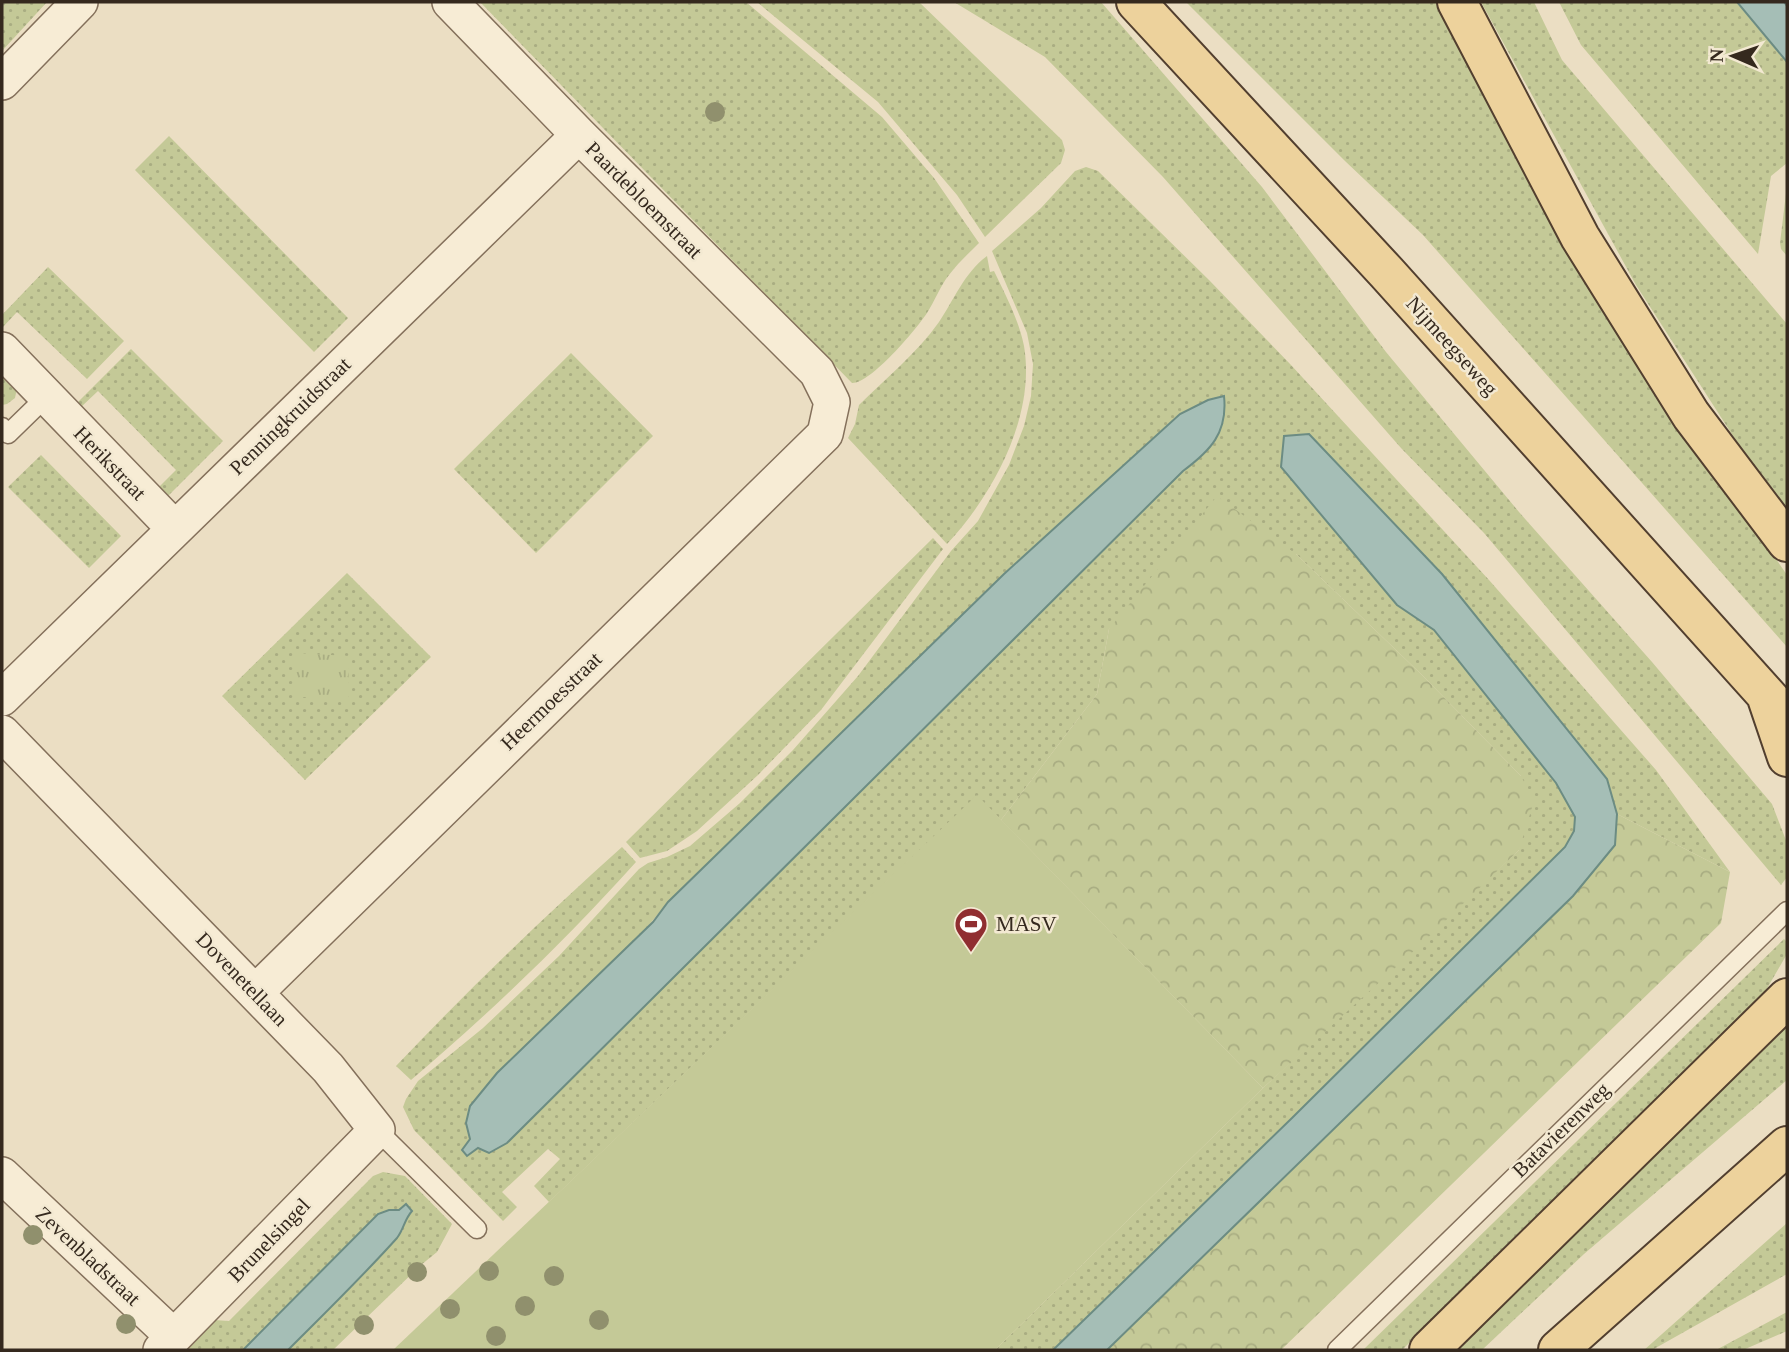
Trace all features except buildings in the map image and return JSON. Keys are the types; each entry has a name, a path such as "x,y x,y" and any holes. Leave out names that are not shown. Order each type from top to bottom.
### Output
{"main road":[{"name":"Nijmeegseweg","path":"1136,2 1387,273 1780,707"},
{"path":"1457,2 1580,237 1691,415 1787,542"},
{"path":"1780,707 1787,757"},
{"path":"1429,1350 1787,998"},
{"path":"1558,1350 1787,1146"}],"street":[{"path":"2,82 80,2"},
{"name":"Paardebloemstraat","path":"450,2 817,372 832,402"},
{"name":"Penningkruidstraat","path":"2,698 579,135"},
{"name":"Herikstraat","path":"2,350 174,529"},
{"name":"Heermoesstraat","path":"255,993 825,434 832,402"},
{"name":"Dovenetellaan","path":"2,733 328,1068 377,1130"},
{"name":"Brunelsingel","path":"167,1344 377,1130"},
{"name":"Zevenbladstraat","path":"2,1175 167,1344"}],"lane":[{"path":"2,427 8,434 47,396"},
{"name":"Batavierenweg","path":"1337,1350 1787,911"},
{"name":"Dovenetellaan","path":"377,1130 477,1229"}],"green space":[{"path":"2,2 47,2 2,51"},
{"path":"480,2 746,2 882,117 934,178 979,243 949,275 927,313 903,343 870,375 852,383"},
{"path":"757,2 919,2 1062,140 1065,150 1061,163 985,237 957,195 878,102"},
{"path":"954,2 1101,2 1262,187 1386,352 1519,512 1652,662 1772,804 1787,843 1787,877 1781,885 1484,533 1401,448 1163,177 1045,57"},
{"path":"1186,2 1436,2 1567,236 1693,439 1787,575 1787,647 1423,235"},
{"path":"1481,2 1534,2 1562,60 1787,324 1787,514 1762,481 1636,285"},
{"path":"1559,2 1736,2 1787,63 1787,163 1771,176 1758,254 1581,45"},
{"path":"169,136 348,318 314,352 135,170"},
{"path":"1086,167 1098,171 1291,365 1489,580 1656,770 1730,872 1617,814 1607,779 1442,574 1310,435 1285,436 1281,467 1397,605 1434,630 1556,783 1575,817 1574,831 1565,847 1053,1350 995,1350 1263,1088 1519,850 1521,776 1422,675 1296,554 1109,629 1097,694 1001,820 977,796 549,1202 534,1186 560,1159 548,1149 502,1192 517,1207 503,1221 414,1130 403,1107 406,1099 418,1081 483,1028 559,956 639,869 690,846 740,803 793,750 858,676 951,551 978,521 1009,465 1024,426 1031,396 1033,364 1027,333 992,251 1041,208 1075,171","holes":["1225,409 1212,445 507,1143 489,1153 478,1148 462,1149 668,902 1004,574"]},
{"path":"1787,185 1787,256 1780,243"},
{"path":"987,256 990,272 994,271 1022,336 1026,373 1023,400 1017,426 995,478 947,544 848,438 855,424 859,405 921,344 939,322 966,279"},
{"path":"48,267 124,341 87,379 17,312 2,328 2,315"},
{"path":"131,349 223,441 167,497 158,488 176,470 98,391 80,408 76,404"},
{"path":"571,353 653,436 536,553 454,469"},
{"path":"2,370 17,388 15,398 2,405"},
{"path":"41,455 121,536 89,568 8,487"},
{"path":"1217,496 1296,554 1422,675 1521,776 1534,801 1519,850 1418,947 1263,1088 1001,820 1097,694 1109,629"},
{"path":"933,538 943,549 821,710 758,775 697,831 667,851 640,858 626,842"},
{"path":"347,573 431,657 305,780 222,696"},
{"path":"295,653 349,656 348,701 292,696"},
{"name":"MASV","path":"977,795 1263,1088 995,1350 393,1350"},
{"path":"1617,814 1730,872 1721,923 1281,1350 1107,1350 1573,896 1615,843"},
{"path":"622,847 636,862 527,975 411,1080 396,1066 507,954"},
{"path":"1784,939 1787,942 1787,954 1765,992 1402,1350 1363,1350"},
{"path":"1787,1024 1787,1080 1584,1254 1482,1350 1456,1350"},
{"path":"383,1172 405,1176 452,1224 437,1252 333,1350 288,1350 403,1230 399,1210 378,1214 243,1350 183,1350 214,1320 229,1321 373,1176"},
{"path":"1787,1223 1787,1274 1652,1350 1644,1350"},
{"path":"1787,1312 1787,1331 1743,1350 1716,1350"}],"water":[{"path":"1737,2 1784,2 1787,6 1787,62"},
{"path":"1224,396 1223,421 1209,448 507,1143 489,1153 478,1148 467,1156 462,1150 470,1139 466,1123 470,1106 497,1073 1004,574 1180,414 1208,400"},
{"path":"1309,434 1442,574 1607,779 1617,814 1615,845 1573,896 1107,1350 1053,1350 1565,847 1574,831 1575,817 1556,783 1434,630 1397,605 1281,467 1284,436"},
{"path":"406,1204 412,1211 397,1238 288,1350 243,1350 378,1214 399,1210"}],"place":[{"name":"MASV","path":"971,954"}]}
